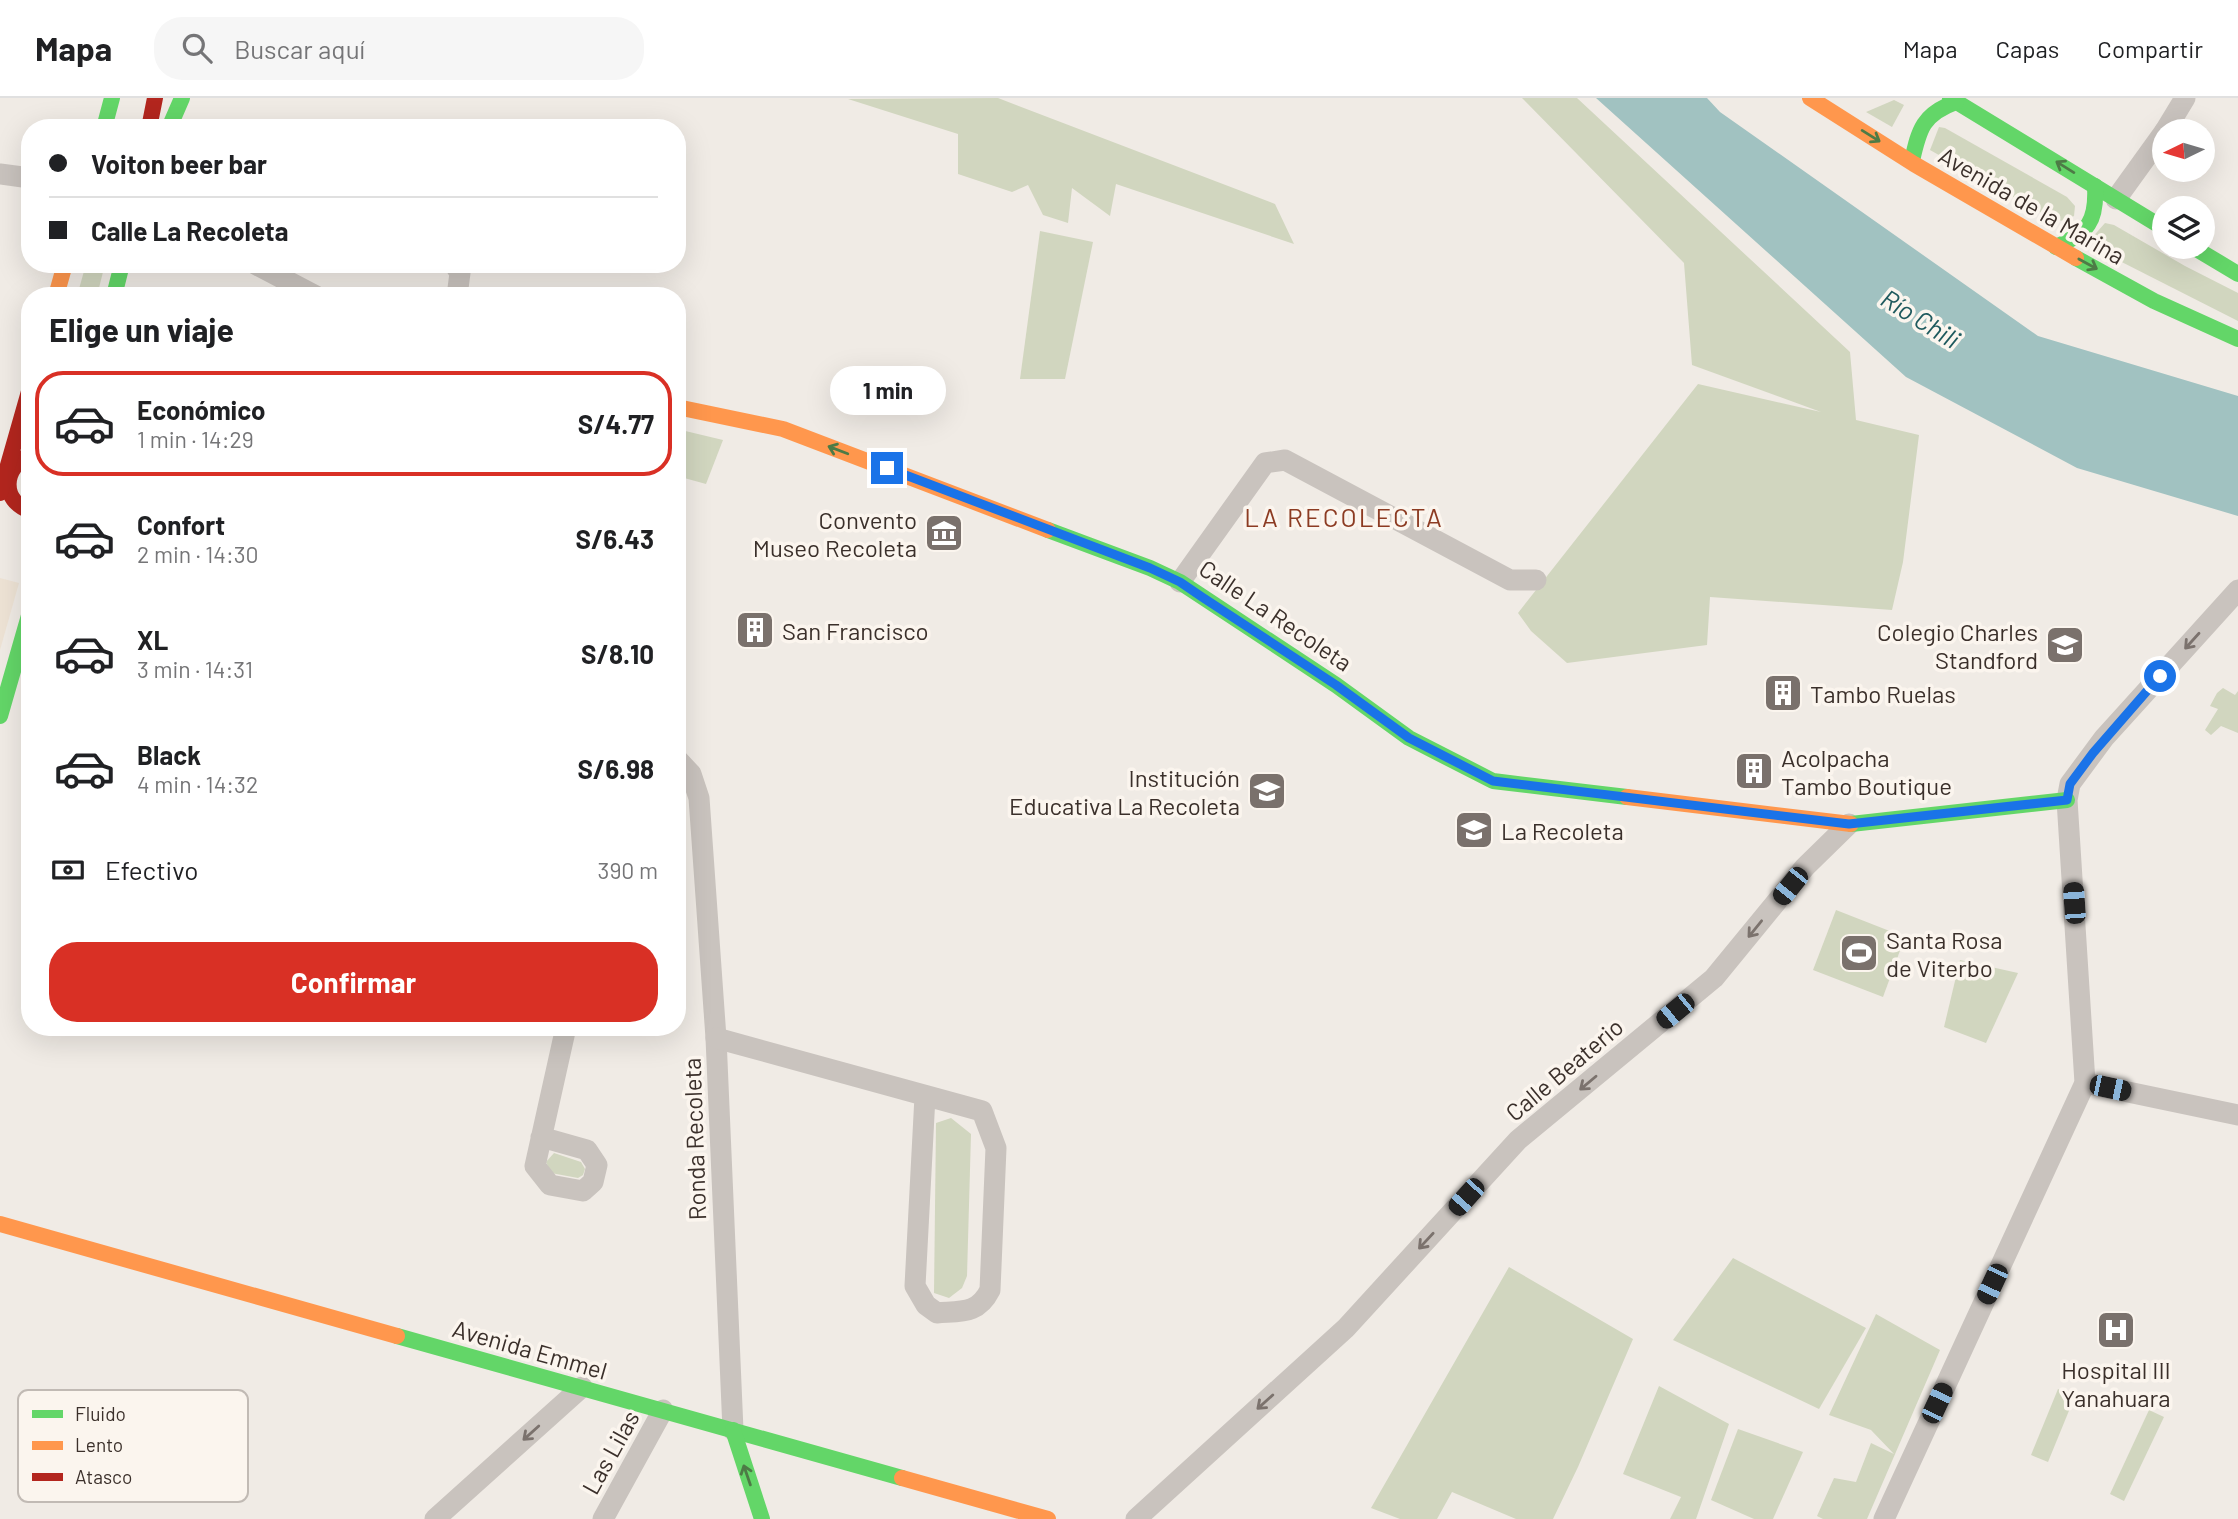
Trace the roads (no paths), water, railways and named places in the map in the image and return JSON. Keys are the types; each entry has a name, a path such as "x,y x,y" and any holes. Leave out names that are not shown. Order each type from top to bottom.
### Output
{"street":[{"path":"107,119 113,98"},
{"path":"151,119 155,98"},
{"path":"173,119 182,98"},
{"path":"2172,119 2185,98"},
{"name":"Avenida de la Marina","path":"1815,99 2056,247 2138,292 2238,339"},
{"path":"1912,161 1921,126 1937,107 1953,100"},
{"name":"Avenida de la Marina","path":"1953,100 2152,221"},
{"path":"2116,199 2152,149"},
{"path":"0,174 21,177"},
{"path":"2056,247 2081,236 2092,223 2096,208 2095,186"},
{"path":"2213,259 2238,274"},
{"path":"272,273 299,287"},
{"name":"Calle La Recoleta","path":"686,409 783,429 1150,568 1180,582 1336,685 1409,738 1493,781 1849,824"},
{"path":"0,492 3,473 21,416"},
{"path":"21,458 14,461 3,473 4,489 12,502 21,508"},
{"path":"1180,582 1265,463 1284,460 1510,580 1536,580"},
{"path":"1884,1519 2085,1083 2067,800 2070,784 2104,738 2238,590"},
{"path":"0,716 20,682"},
{"name":"Ronda Recoleta","path":"686,769 691,774 699,798 716,1038 733,1430 762,1519"},
{"path":"1849,824 2067,800"},
{"name":"Calle Beaterio","path":"1136,1519 1346,1328 1518,1140 1714,978 1805,867 1849,824"},
{"path":"541,1137 564,1036"},
{"path":"716,1038 982,1111 996,1148 990,1290 983,1303 970,1310 937,1313 926,1305 915,1286 925,1096"},
{"path":"2085,1083 2238,1115"},
{"name":"Avenida Emmel","path":"0,1224 1048,1519"},
{"path":"435,1519 582,1387"},
{"name":"Las Lilas","path":"603,1519 663,1410"}],"water":[{"name":"Río Chili","path":"1596,98 1707,98 1720,112 2038,336 2238,396 2238,516 2077,468 1906,377"}],"place":[{"name":"Convento Museo Recoleta","path":"944,533"},
{"name":"San Francisco","path":"755,630"},
{"name":"Colegio Charles Standford","path":"2065,645"},
{"name":"Tambo Ruelas","path":"1783,693"},
{"name":"Acolpacha Tambo Boutique","path":"1754,771"},
{"name":"Institución Educativa La Recoleta","path":"1267,791"},
{"name":"La Recoleta","path":"1474,830"},
{"name":"Santa Rosa de Viterbo","path":"1859,953"},
{"name":"Hospital III Yanahuara","path":"2116,1330"}],"district":[{"name":"LA RECOLECTA","path":"1344,516"}]}
